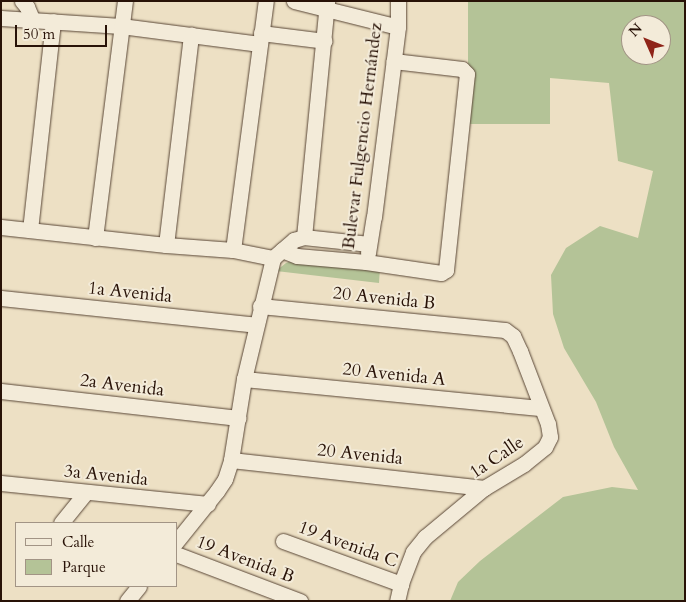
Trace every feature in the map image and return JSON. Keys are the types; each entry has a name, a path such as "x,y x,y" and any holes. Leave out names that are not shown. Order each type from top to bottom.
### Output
{"street":[{"path":"22,1 32,19"},
{"path":"96,238 125,1"},
{"path":"232,250 266,1"},
{"path":"294,1 328,6 398,26"},
{"name":"Bulevar Fulgencio Hernández","path":"1,227 166,245 366,262 398,26 398,1"},
{"path":"304,237 328,6"},
{"path":"1,18 121,26 191,34 324,41"},
{"path":"30,230 54,21"},
{"path":"166,245 191,34"},
{"path":"366,262 441,272 446,270 448,265 467,74 462,69 393,61"},
{"path":"178,540 208,504 225,479 231,460 244,379 260,306 277,254 294,240 304,237 369,244"},
{"name":"1a Avenida","path":"1,298 256,325"},
{"name":"20 Avenida B","path":"260,306 504,330"},
{"name":"1a Calle","path":"397,601 400,584 418,544 484,488 524,464 545,447 550,437 548,424 540,408 520,351 513,336 504,330"},
{"name":"20 Avenida A","path":"244,379 540,408"},
{"name":"2a Avenida","path":"1,391 238,418"},
{"name":"20 Avenida","path":"231,460 484,488"},
{"name":"3a Avenida","path":"1,483 85,494 208,504"},
{"path":"62,522 85,494"},
{"name":"19 Avenida C","path":"284,541 400,584"},
{"name":"19 Avenida B","path":"178,555 300,601"},
{"path":"127,601 138,587"}],"green space":[{"path":"468,1 685,1 685,601 450,601 458,582 480,561 563,497 612,487 638,490 614,447 596,402 564,348 553,314 551,275 566,248 600,226 638,238 653,171 618,161 609,83 550,78 550,124 468,124"},
{"path":"299,258 380,268 379,283 276,271 286,263"}]}
